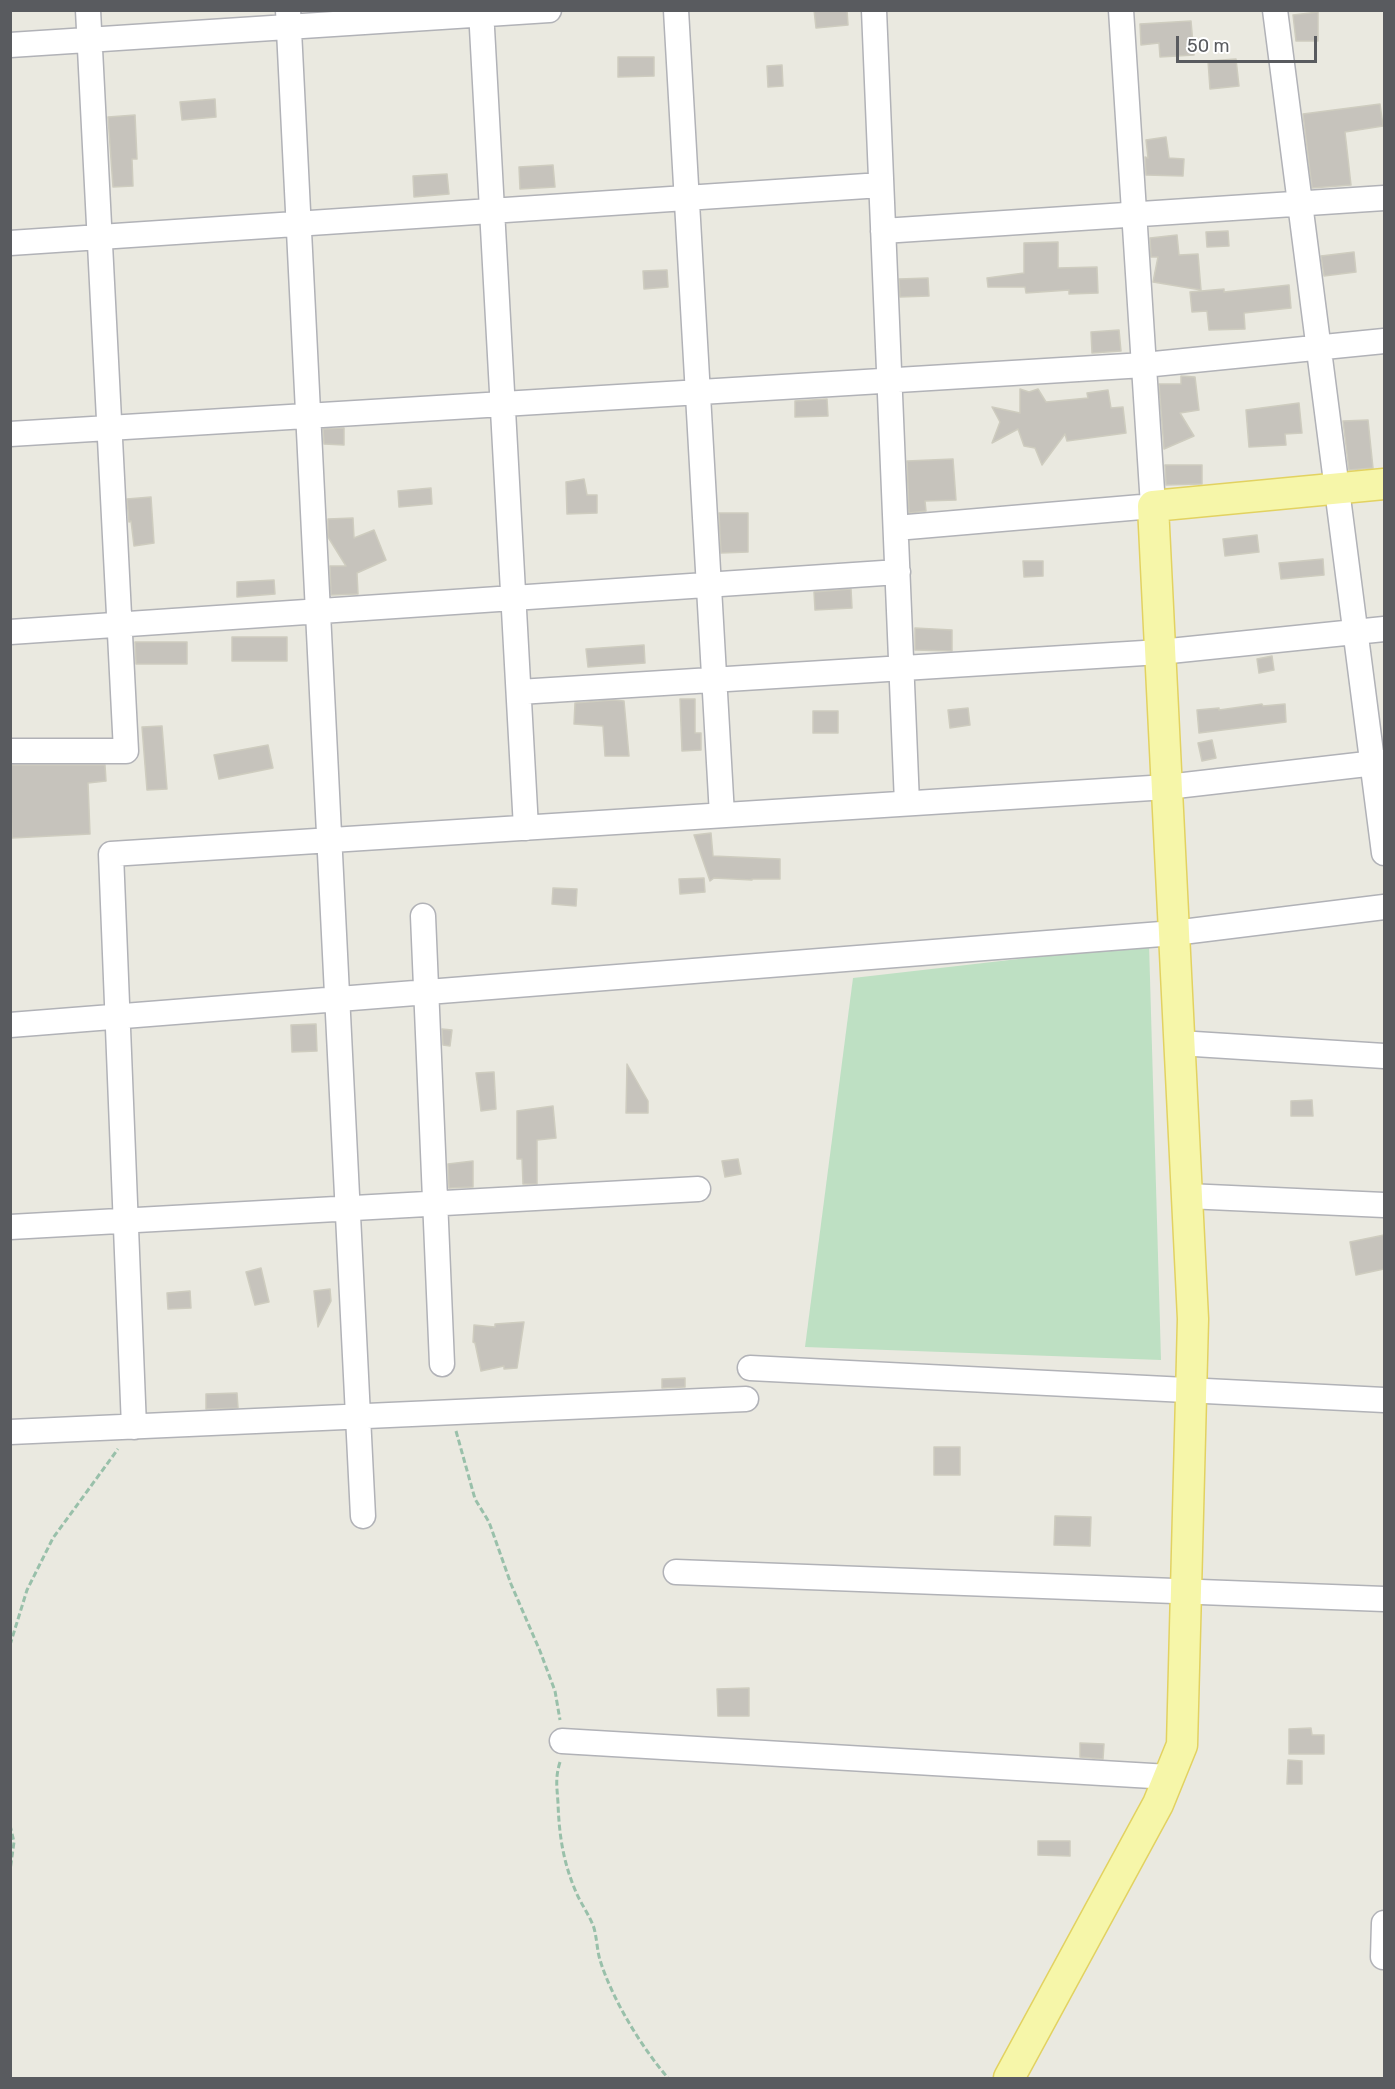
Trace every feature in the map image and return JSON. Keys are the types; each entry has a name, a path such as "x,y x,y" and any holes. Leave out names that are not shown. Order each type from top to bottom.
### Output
{"main road":[{"path":"1009,2079 1158,1804 1182,1745 1193,1319 1153,506 1384,484"}],"street":[{"path":"10,752 126,751 88,10"},
{"path":"10,45 89,40 289,19 549,10"},
{"path":"675,10 722,815"},
{"path":"874,10 907,803"},
{"path":"896,528 1153,506 1120,10"},
{"path":"1275,10 1356,632 1379,763 1384,853"},
{"path":"481,13 526,828"},
{"path":"289,19 363,1515"},
{"path":"10,243 881,185"},
{"path":"883,231 1384,198"},
{"path":"10,434 1144,365 1384,341"},
{"path":"10,632 898,572"},
{"path":"519,692 1160,652 1384,628"},
{"path":"134,1427 111,854 1167,787 1379,763"},
{"path":"10,1025 1174,933 1384,907"},
{"path":"423,916 442,1364"},
{"path":"1179,1043 1384,1056"},
{"path":"10,1227 698,1189"},
{"path":"1187,1196 1384,1204"},
{"path":"750,1368 1384,1400"},
{"path":"10,1432 746,1399"},
{"path":"676,1572 1384,1599"},
{"path":"562,1741 1169,1777"},
{"path":"1384,1923 1384,1957"}],"path":[{"path":"10,1645 27,1590 53,1538 134,1427"},
{"path":"10,1825 14,1842 10,1871"}],"green space":[{"path":"1149,944 1161,1360 805,1347 853,978"}],"building":[{"path":"814,10 847,10 848,25 816,28"},
{"path":"1318,12 1318,41 1296,41 1293,15"},
{"path":"1191,21 1194,55 1160,57 1159,43 1141,45 1140,24"},
{"path":"618,57 654,57 654,76 618,77"},
{"path":"1236,59 1239,86 1210,89 1208,61"},
{"path":"782,65 783,86 768,87 767,66"},
{"path":"215,99 216,117 182,120 180,102"},
{"path":"1380,104 1383,126 1345,132 1351,185 1312,188 1303,114"},
{"path":"135,115 137,159 132,159 133,186 113,187 108,117"},
{"path":"1166,137 1169,158 1184,159 1183,176 1146,175 1145,157 1148,158 1146,140"},
{"path":"553,165 555,187 520,189 519,167"},
{"path":"447,174 449,194 414,197 413,176"},
{"path":"1228,231 1229,246 1207,247 1206,232"},
{"path":"1177,235 1179,255 1198,254 1201,290 1153,282 1158,257 1151,257 1150,238"},
{"path":"1058,242 1058,268 1097,267 1098,293 1069,294 1069,290 1026,293 1025,287 988,287 987,278 1024,273 1024,243"},
{"path":"1354,252 1356,272 1324,276 1321,256"},
{"path":"667,270 668,287 644,289 643,271"},
{"path":"928,278 929,296 900,297 899,279"},
{"path":"1289,285 1291,308 1244,313 1245,329 1209,330 1207,311 1192,312 1190,292 1224,289 1224,292"},
{"path":"1119,330 1121,351 1092,353 1091,332"},
{"path":"1181,376 1195,377 1199,410 1180,413 1194,436 1164,449 1159,384 1181,384"},
{"path":"1020,389 1029,392 1038,389 1046,402 1088,398 1087,393 1108,390 1111,408 1123,407 1126,433 1067,441 1065,434 1042,465 1035,448 1024,446 1018,429 992,443 1000,422 992,407 1020,413"},
{"path":"827,399 828,416 795,417 795,401"},
{"path":"1299,403 1302,433 1285,434 1286,445 1249,447 1246,410"},
{"path":"1368,420 1373,468 1349,470 1343,421"},
{"path":"344,428 344,445 324,444 323,429"},
{"path":"953,459 956,500 925,501 926,511 909,513 907,461"},
{"path":"1165,465 1202,465 1202,484 1166,485"},
{"path":"584,479 587,495 597,495 597,513 567,514 566,482"},
{"path":"431,488 432,504 399,507 398,491"},
{"path":"151,497 154,543 134,546 127,499"},
{"path":"719,513 748,513 748,552 721,553"},
{"path":"353,518 354,538 374,530 386,560 357,573 358,594 331,595 330,566 346,566 328,537 328,519"},
{"path":"1257,535 1259,552 1225,556 1223,539"},
{"path":"1323,559 1324,575 1281,579 1279,563"},
{"path":"1023,561 1043,561 1043,576 1024,577"},
{"path":"274,580 275,594 237,597 237,582"},
{"path":"851,589 852,608 815,610 814,592"},
{"path":"915,628 952,630 952,651 915,650"},
{"path":"232,637 287,637 287,661 232,661"},
{"path":"135,642 187,642 187,664 136,664"},
{"path":"644,645 645,663 588,667 586,649"},
{"path":"1272,656 1274,670 1259,673 1257,659"},
{"path":"680,699 695,699 695,733 701,733 701,750 682,751"},
{"path":"624,701 629,756 605,756 603,726 574,724 575,703"},
{"path":"1262,704 1263,706 1285,704 1286,722 1199,733 1197,710 1219,708 1219,710"},
{"path":"968,708 970,725 950,728 948,710"},
{"path":"813,711 838,711 838,733 813,733"},
{"path":"162,726 167,789 147,790 142,727"},
{"path":"1212,740 1216,758 1202,761 1198,743"},
{"path":"268,745 273,768 219,779 214,755"},
{"path":"10,765 105,765 106,781 88,783 90,834 12,838"},
{"path":"711,833 713,856 780,859 780,879 714,878 710,881 694,835"},
{"path":"704,878 705,892 680,894 679,879"},
{"path":"553,888 577,889 576,906 552,904"},
{"path":"316,1024 317,1051 292,1052 291,1025"},
{"path":"442,1029 452,1030 450,1046 443,1045"},
{"path":"627,1064 648,1101 648,1113 626,1113"},
{"path":"494,1072 496,1109 481,1111 476,1073"},
{"path":"1312,1100 1313,1116 1291,1116 1291,1101"},
{"path":"553,1106 556,1138 537,1140 537,1184 523,1184 522,1159 517,1159 517,1111"},
{"path":"738,1159 741,1174 725,1177 722,1161"},
{"path":"473,1161 473,1187 449,1188 448,1164"},
{"path":"1384,1235 1384,1269 1356,1275 1350,1242"},
{"path":"261,1268 269,1302 255,1305 246,1272"},
{"path":"330,1289 331,1301 318,1327 314,1291"},
{"path":"190,1291 191,1308 168,1309 167,1293"},
{"path":"524,1322 517,1368 504,1369 504,1366 481,1371 473,1342 474,1325 495,1327 495,1324"},
{"path":"685,1378 685,1387 662,1388 662,1379"},
{"path":"237,1393 238,1408 206,1409 206,1394"},
{"path":"934,1447 960,1447 960,1475 934,1475"},
{"path":"1055,1516 1091,1517 1090,1546 1054,1545"},
{"path":"749,1688 749,1716 718,1716 717,1689"},
{"path":"1311,1728 1312,1735 1324,1735 1324,1754 1289,1754 1289,1729"},
{"path":"1080,1743 1104,1744 1103,1759 1080,1757"},
{"path":"1288,1760 1302,1761 1302,1784 1287,1784"},
{"path":"1038,1841 1070,1841 1070,1856 1038,1855"}]}
